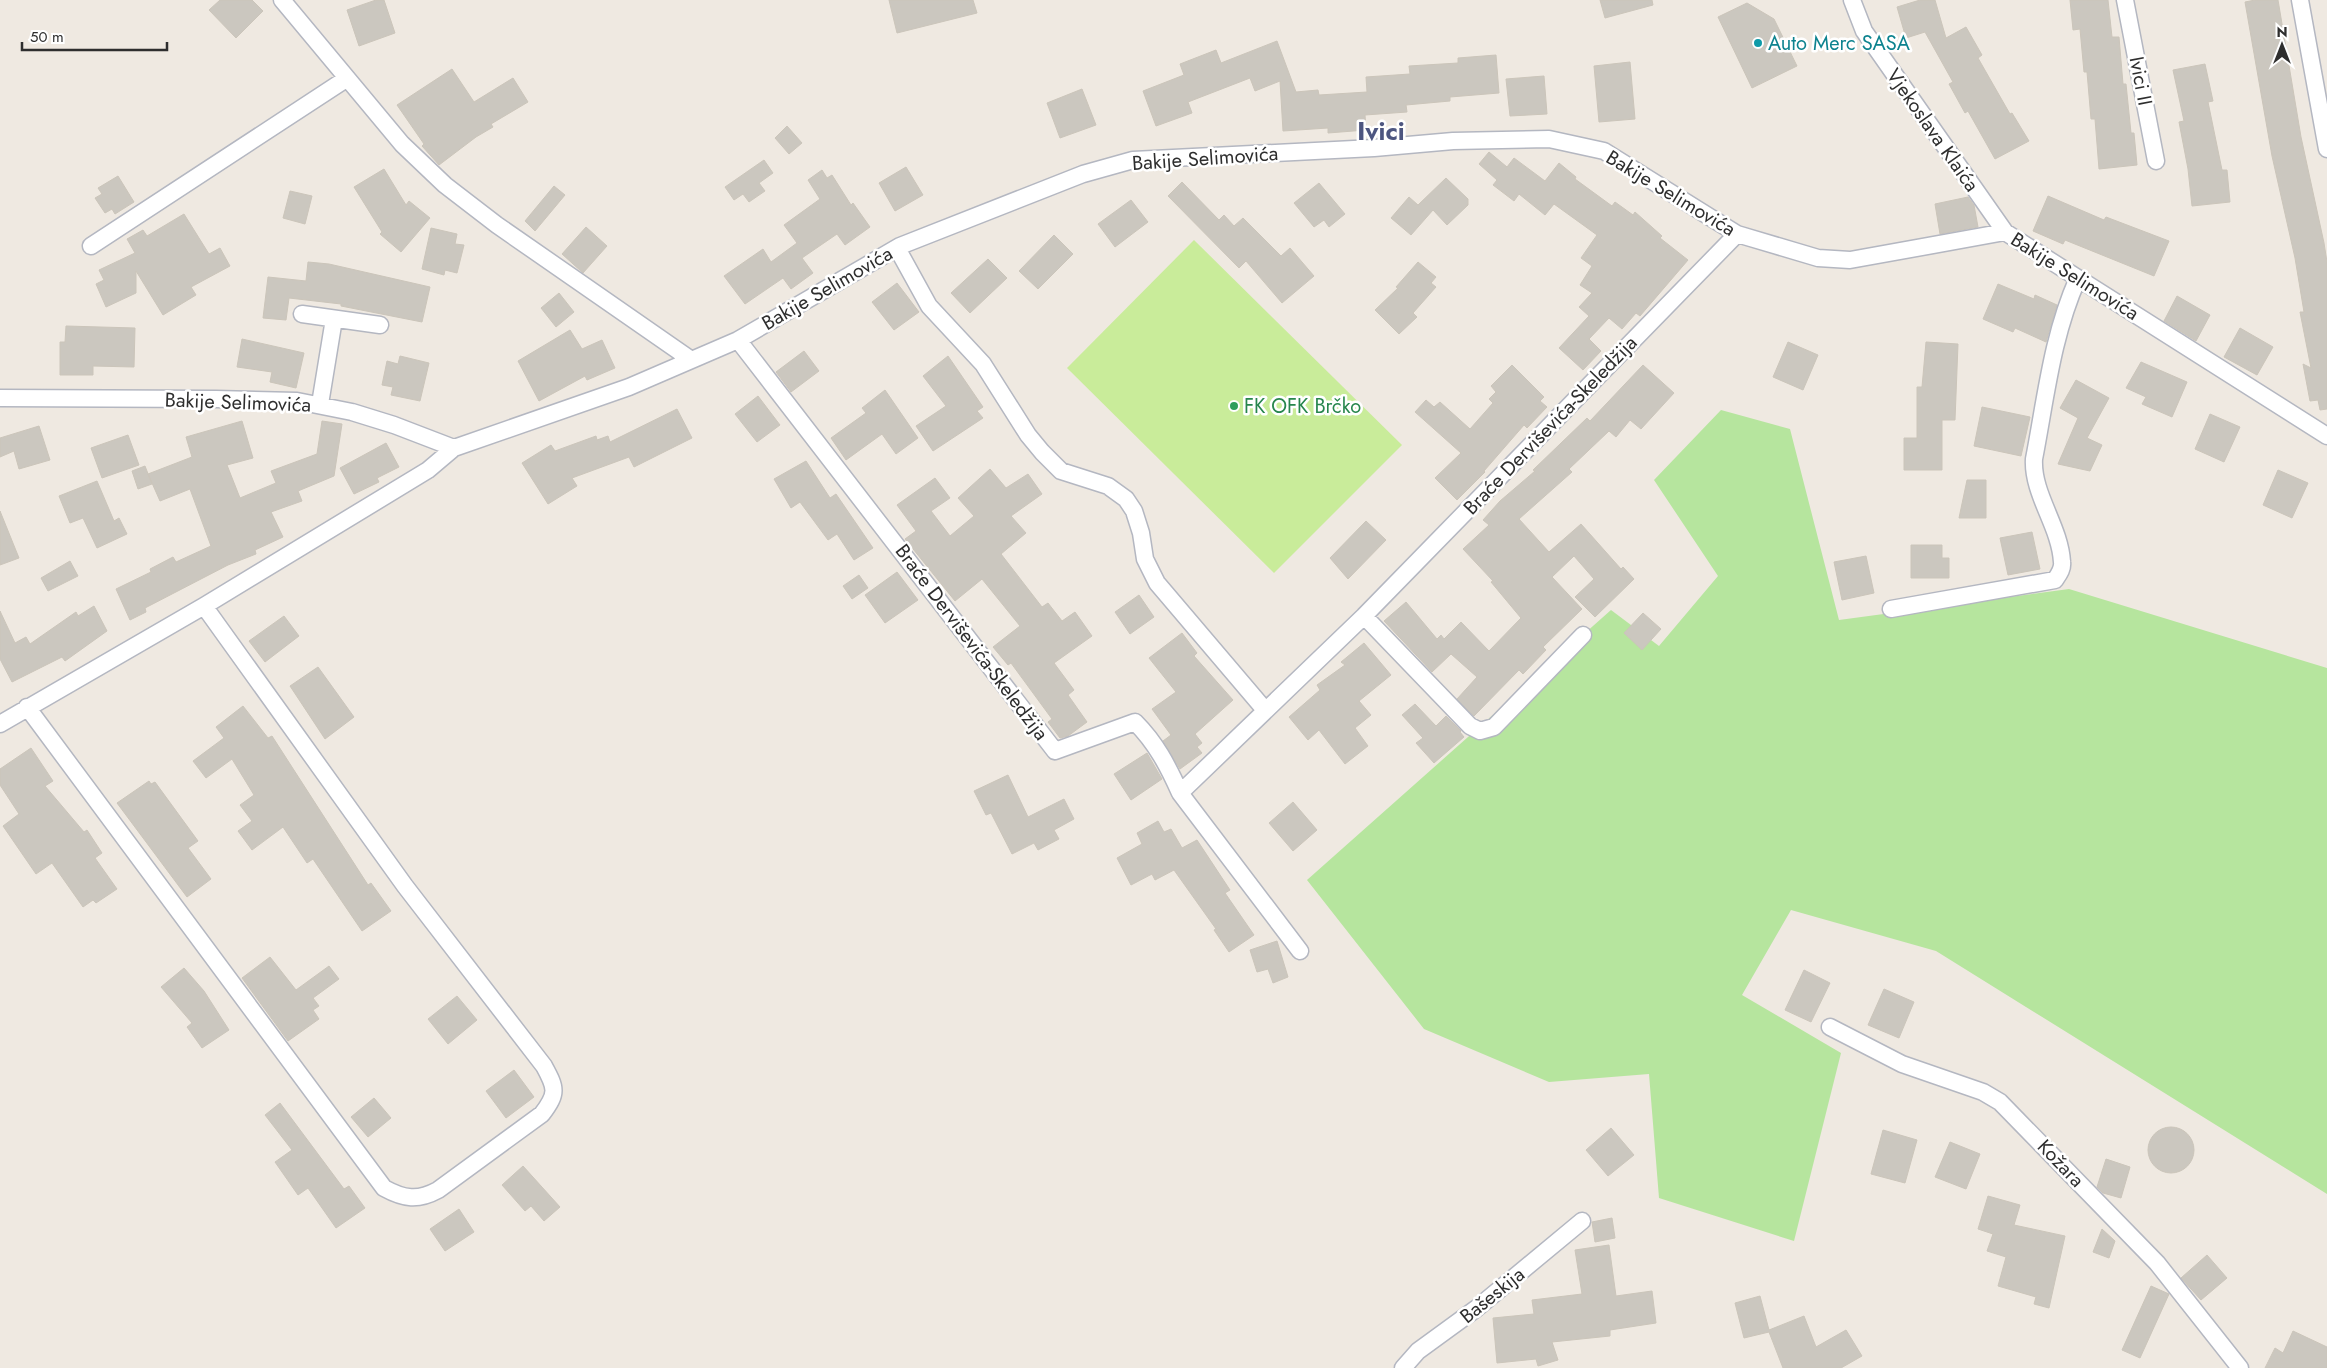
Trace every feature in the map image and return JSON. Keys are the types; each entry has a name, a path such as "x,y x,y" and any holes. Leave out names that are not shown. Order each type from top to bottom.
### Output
{"street":[{"path":"282,0 402,144 445,185 497,225 690,359"},
{"name":"Vjekoslava Klaića","path":"1852,0 1864,31 2005,232"},
{"name":"Ivici II","path":"2125,0 2156,161"},
{"path":"2300,0 2327,149"},
{"path":"91,246 346,79"},
{"name":"Bakije Selimovića","path":"0,398 297,401 320,404 394,425 454,448 629,387 690,359 738,340 897,248 1084,174 1133,160 1374,148 1453,141 1550,139 1604,151 1737,234 1818,258 1850,260 2005,232 2327,436"},
{"name":"Braće Derviševića-Skeledžija","path":"738,340 1055,750 1135,722 1151,738 1164,757 1180,793 1364,616 1737,234"},
{"path":"897,248 929,306 983,364 1028,435 1042,452 1061,470 1108,486 1126,499 1134,511 1145,559 1157,583 1265,710"},
{"path":"1891,609 2055,580 2063,563 2056,535 2033,471 2055,344 2066,306 2078,278"},
{"path":"302,314 380,325"},
{"path":"320,404 334,319"},
{"path":"0,724 204,606 428,470 454,448"},
{"path":"27,707 384,1188 396,1195 414,1199 426,1197 542,1114 552,1101 553,1083 544,1066 406,886 204,606"},
{"path":"1364,616 1470,726 1480,731 1494,727 1582,635"},
{"path":"1180,793 1300,951"},
{"name":"Kožara","path":"1830,1027 1902,1064 1983,1092 2000,1102 2157,1263 2240,1368"},
{"name":"Bašeskija","path":"1403,1368 1418,1351 1477,1308 1582,1221"}],"green space":[{"name":"FK OFK Brčko","path":"1194,240 1402,445 1274,573 1067,368"},
{"path":"1721,410 1790,429 1839,620 2069,589 2327,668 2327,1194 1936,951 1791,910 1742,995 1841,1053 1794,1241 1659,1198 1649,1074 1549,1082 1424,1029 1307,880 1611,610 1659,646 1718,576 1654,480"}],"building":[{"path":"220,0 252,0 263,11 236,38 209,10"},
{"path":"376,0 384,0 395,33 359,46 347,10"},
{"path":"889,0 973,0 977,13 897,33"},
{"path":"1600,0 1652,0 1653,5 1605,18"},
{"path":"1920,0 1935,0 1946,38 1966,27 1982,55 1978,58 2010,114 2012,113 2029,141 1995,159 1968,111 1965,113 1949,84 1953,82 1925,32 1906,38 1897,7"},
{"path":"2070,0 2108,0 2112,37 2119,37 2123,84 2126,84 2131,133 2134,133 2137,165 2099,169 2095,119 2091,119 2087,72 2084,72 2080,29 2073,30"},
{"path":"2278,0 2301,137 2324,243 2327,262 2327,409 2320,410 2318,400 2310,401 2303,364 2311,368 2300,312 2304,312 2295,258 2272,156 2245,2"},
{"name":"Auto Merc SASA","path":"1747,3 1774,19 1797,66 1752,88 1718,17"},
{"path":"1277,41 1296,92 1318,90 1319,95 1367,92 1366,77 1410,74 1409,66 1458,63 1458,58 1496,55 1499,93 1450,97 1450,101 1406,105 1407,112 1365,115 1366,130 1328,133 1328,128 1283,131 1280,81 1255,91 1250,78 1188,102 1192,113 1156,126 1143,91 1184,75 1180,64 1216,50 1221,63"},
{"path":"1630,62 1635,119 1599,122 1594,66"},
{"path":"2205,64 2213,101 2208,102 2222,170 2227,170 2230,202 2192,206 2188,169 2179,122 2184,121 2173,70"},
{"path":"452,69 474,102 513,78 528,102 491,124 493,127 476,137 439,165 422,146 424,144 397,105"},
{"path":"1544,76 1547,114 1510,116 1506,79"},
{"path":"1082,89 1096,125 1060,138 1047,103"},
{"path":"787,126 802,143 789,154 775,138"},
{"path":"1489,152 1507,167 1514,158 1545,181 1559,163 1576,177 1575,179 1612,206 1615,202 1633,215 1635,212 1662,236 1660,238 1688,260 1640,316 1636,313 1622,329 1609,318 1589,339 1601,351 1583,370 1559,348 1589,316 1579,307 1592,293 1580,285 1592,266 1581,258 1597,235 1554,204 1545,215 1519,194 1514,201 1493,185 1497,180 1479,164"},
{"path":"764,160 773,173 759,183 765,191 749,202 743,194 734,200 725,187"},
{"path":"906,167 923,195 895,211 879,183"},
{"path":"384,169 406,205 409,201 430,218 401,252 380,234 382,232 354,187"},
{"path":"822,170 827,178 832,175 851,205 853,203 870,227 845,245 837,234 802,258 813,273 791,289 783,278 745,304 724,276 763,249 771,262 797,243 784,225 820,199 808,180"},
{"path":"118,176 134,202 115,214 112,209 105,213 95,198 102,194 98,188"},
{"path":"1446,178 1468,199 1468,205 1447,225 1433,210 1411,235 1391,218 1409,197 1418,205"},
{"path":"1182,182 1219,220 1224,215 1234,226 1243,218 1281,256 1290,248 1314,276 1282,303 1246,261 1239,268 1168,196"},
{"path":"1319,183 1345,214 1329,227 1324,220 1314,227 1294,203"},
{"path":"554,186 565,195 535,231 525,221"},
{"path":"290,191 312,196 305,224 283,218"},
{"path":"2048,196 2104,220 2106,217 2169,241 2154,276 2065,240 2063,244 2033,231"},
{"path":"1968,197 1974,205 1978,227 1940,234 1935,204"},
{"path":"1131,200 1148,222 1115,247 1098,224"},
{"path":"184,214 209,254 220,248 230,266 191,287 196,295 163,315 136,271 136,293 106,307 96,284 104,280 99,270 135,253 127,239 143,230 147,236"},
{"path":"586,227 607,246 583,273 562,254"},
{"path":"431,228 457,234 455,244 464,245 457,273 445,270 444,275 422,269"},
{"path":"1054,235 1073,254 1038,289 1019,271"},
{"path":"988,259 1007,278 970,313 951,293"},
{"path":"308,262 329,264 430,287 422,322 341,306 341,304 289,298 286,320 263,318 268,277 306,281"},
{"path":"1418,262 1436,277 1431,283 1436,287 1413,313 1417,317 1399,334 1375,310 1398,288 1396,287"},
{"path":"897,283 919,312 894,330 872,302"},
{"path":"1998,284 2034,299 2035,295 2057,305 2046,342 2015,328 2013,332 1983,319"},
{"path":"559,293 574,312 556,327 541,308"},
{"path":"2177,296 2210,315 2196,341 2164,321"},
{"path":"66,326 135,328 134,367 93,366 93,375 60,375 60,342 65,342"},
{"path":"2240,328 2273,347 2257,375 2224,357"},
{"path":"570,330 582,349 602,340 615,368 587,380 585,376 539,401 518,361"},
{"path":"242,339 304,353 296,388 270,382 272,372 237,367"},
{"path":"1788,342 1818,355 1803,390 1773,377"},
{"path":"1926,342 1958,344 1955,420 1942,420 1942,470 1904,470 1904,438 1917,438 1917,387 1922,387"},
{"path":"804,351 819,371 791,392 776,372"},
{"path":"400,356 429,363 420,401 391,395 393,387 382,385 387,361 398,364"},
{"path":"948,356 983,407 977,411 983,418 933,451 916,426 946,406 923,376"},
{"path":"2141,362 2187,382 2172,417 2142,404 2146,397 2126,388"},
{"path":"1512,365 1544,397 1540,401 1547,407 1527,428 1524,425 1485,472 1457,500 1435,478 1461,453 1415,412 1426,400 1434,407 1440,402 1470,429 1493,403 1489,399 1496,392 1491,386"},
{"path":"1643,365 1674,393 1641,429 1630,420 1616,437 1609,431 1569,469 1572,472 1519,519 1549,552 1581,524 1621,569 1623,567 1634,579 1595,617 1575,597 1594,579 1574,556 1552,577 1582,609 1543,647 1546,650 1523,674 1519,670 1474,716 1457,699 1477,677 1451,654 1432,672 1384,621 1406,602 1437,639 1441,635 1444,639 1461,622 1489,651 1521,618 1491,582 1493,581 1463,549 1489,525 1483,520 1500,501 1535,471 1533,470 1587,418 1590,421"},
{"path":"2076,380 2109,398 2087,438 2102,445 2090,471 2058,464 2078,418 2060,408"},
{"path":"885,390 918,438 896,454 882,434 846,460 831,438 866,413 862,408"},
{"path":"758,396 780,425 757,442 735,414"},
{"path":"1982,407 2030,417 2021,456 1974,446"},
{"path":"677,409 692,438 634,467 629,457 572,478 577,486 548,504 522,463 551,445 555,451 596,436 597,440 608,436 610,442"},
{"path":"2210,414 2240,427 2224,462 2195,449"},
{"path":"242,421 253,458 227,465 240,498 276,483 271,471 317,454 322,421 342,424 334,476 298,491 302,501 271,512 283,537 255,550 256,554 228,565 145,608 146,612 130,620 116,589 151,572 150,569 173,557 176,562 211,546 190,489 160,501 148,474 192,457 186,437"},
{"path":"39,426 50,460 19,469 14,451 0,457 0,438"},
{"path":"128,435 139,465 102,478 91,448"},
{"path":"386,443 399,467 377,478 379,482 354,494 340,468"},
{"path":"806,461 830,498 836,494 873,548 854,560 837,534 828,540 800,502 791,508 774,479"},
{"path":"145,466 152,484 138,489 132,471"},
{"path":"990,469 1006,488 1028,474 1042,494 1011,516 1026,533 1001,554 1042,607 1048,603 1062,621 1075,612 1092,636 1054,663 1074,690 1068,695 1087,722 1068,736 1060,738 1048,722 1052,719 1011,663 1008,665 993,647 1020,626 982,579 955,601 905,539 916,531 897,505 935,478 950,498 931,511 950,536 974,516 958,498"},
{"path":"2278,470 2308,483 2292,518 2263,505"},
{"path":"1967,480 1986,480 1986,518 1959,518"},
{"path":"97,481 114,521 119,518 127,534 97,548 83,518 70,523 59,496"},
{"path":"0,511 19,558 0,565"},
{"path":"1366,521 1386,540 1348,579 1330,558"},
{"path":"2032,532 2040,569 2008,575 2000,538"},
{"path":"1911,545 1942,545 1942,558 1949,558 1949,578 1911,578"},
{"path":"1866,556 1874,593 1842,600 1834,562"},
{"path":"70,561 78,576 48,591 41,578"},
{"path":"897,572 918,600 885,623 865,595"},
{"path":"859,575 868,588 852,599 843,586"},
{"path":"1139,595 1154,617 1130,634 1115,612"},
{"path":"94,606 107,631 65,661 62,657 12,682 0,659 0,611 15,643 26,637 30,644 76,612 78,616"},
{"path":"1643,613 1661,629 1642,650 1624,633"},
{"path":"284,616 299,636 265,662 249,641"},
{"path":"1182,633 1197,653 1194,656 1233,700 1195,734 1202,743 1197,747 1202,753 1180,769 1163,741 1171,735 1152,709 1176,692 1149,658"},
{"path":"1364,643 1391,675 1359,701 1371,715 1355,728 1368,746 1345,764 1319,730 1308,740 1289,717 1320,690 1317,685 1345,665 1341,662"},
{"path":"318,667 354,717 325,739 290,686"},
{"path":"1415,704 1436,726 1446,716 1461,731 1464,737 1434,763 1416,743 1423,738 1402,715"},
{"path":"243,706 268,738 272,736 368,885 371,883 391,911 362,931 313,859 307,863 283,827 252,850 238,831 252,821 240,805 254,795 232,759 206,778 193,761 224,738 216,727"},
{"path":"31,748 53,781 45,786 84,832 87,830 102,853 95,858 117,889 96,903 93,900 83,907 52,863 36,874 3,826 19,814 0,785 0,769"},
{"path":"1147,753 1162,779 1131,800 1114,774"},
{"path":"1008,775 1028,817 1064,799 1074,819 1054,830 1059,839 1038,850 1034,843 1012,854 991,813 986,815 974,791"},
{"path":"149,781 151,784 155,782 198,841 188,848 211,879 187,897 117,803"},
{"path":"1293,802 1317,830 1293,851 1269,823"},
{"path":"1158,821 1164,832 1171,829 1182,848 1197,840 1230,890 1225,893 1254,935 1229,952 1214,930 1216,929 1174,870 1155,880 1152,874 1131,885 1117,858 1142,844 1137,833"},
{"path":"1277,941 1288,977 1273,983 1268,969 1257,972 1250,950"},
{"path":"270,957 296,990 329,966 339,979 313,998 319,1006 313,1010 319,1019 288,1041 242,978"},
{"path":"184,968 204,991 229,1030 202,1048 187,1027 192,1023 161,987"},
{"path":"1804,970 1830,983 1811,1022 1785,1010"},
{"path":"1884,989 1914,1002 1899,1038 1868,1025"},
{"path":"457,996 477,1020 448,1044 428,1019"},
{"path":"514,1070 534,1097 506,1118 486,1091"},
{"path":"374,1098 391,1118 368,1137 351,1117"},
{"path":"280,1103 344,1189 349,1186 365,1208 336,1228 308,1188 298,1195 275,1162 292,1150 265,1115"},
{"path":"2166,1127 2176,1127 2190,1137 2194,1150 2190,1163 2184,1169 2176,1173 2166,1173 2152,1163 2148,1155 2148,1145 2158,1131"},
{"path":"1611,1128 1634,1155 1608,1176 1586,1150"},
{"path":"1883,1130 1917,1140 1905,1183 1871,1174"},
{"path":"1950,1142 1980,1154 1966,1189 1935,1177"},
{"path":"2106,1159 2130,1167 2121,1198 2103,1193 2097,1187"},
{"path":"523,1166 560,1207 544,1221 531,1206 525,1211 502,1185"},
{"path":"1988,1196 2020,1205 2014,1225 2065,1236 2049,1308 2034,1304 2036,1297 1998,1286 2006,1257 1987,1251 1993,1234 1978,1229"},
{"path":"459,1209 474,1232 445,1251 430,1229"},
{"path":"1612,1218 1615,1238 1595,1242 1592,1222"},
{"path":"2102,1229 2115,1241 2109,1258 2093,1252"},
{"path":"1609,1245 1616,1296 1652,1291 1656,1323 1610,1330 1610,1336 1552,1342 1558,1360 1538,1366 1536,1359 1497,1363 1493,1318 1534,1314 1532,1300 1582,1294 1575,1250"},
{"path":"2207,1255 2227,1278 2201,1300 2181,1278"},
{"path":"2151,1286 2169,1294 2140,1358 2122,1350"},
{"path":"1760,1296 1769,1330 1804,1316 1816,1347 1846,1330 1862,1356 1841,1368 1783,1368 1769,1332 1744,1338 1735,1303"},
{"path":"2293,1331 2327,1347 2327,1368 2265,1368 2275,1348 2283,1353"}],"place":[{"name":"Auto Merc SASA","path":"1758,43"},
{"name":"FK OFK Brčko","path":"1234,406"}],"district":[{"name":"Ivici","path":"1381,131"}]}
